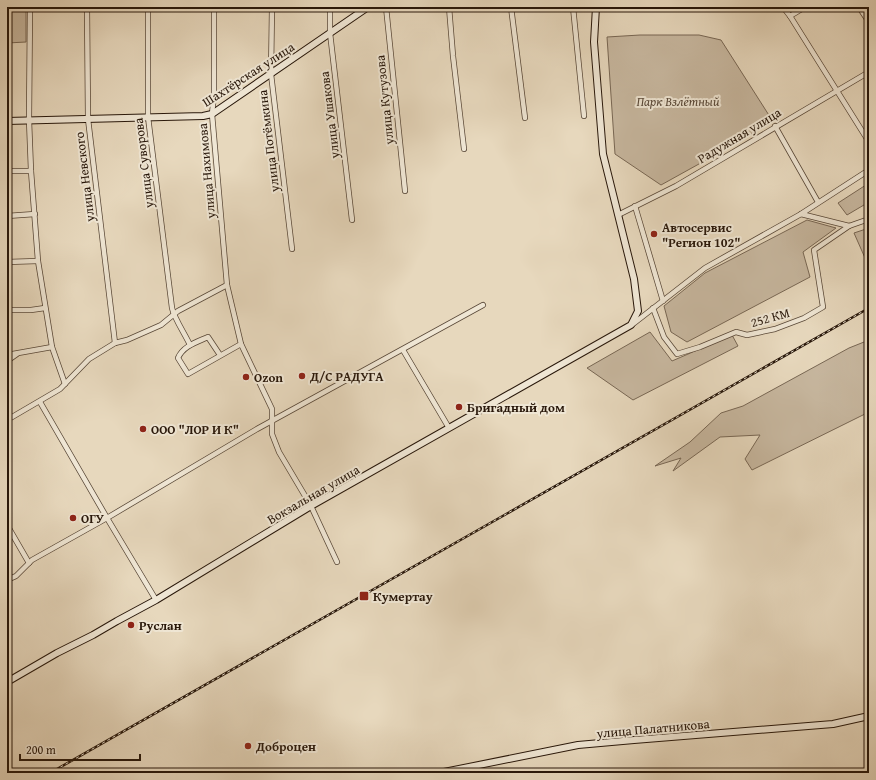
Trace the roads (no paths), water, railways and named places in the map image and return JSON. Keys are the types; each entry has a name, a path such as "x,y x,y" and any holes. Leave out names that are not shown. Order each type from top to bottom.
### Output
{"main road":[{"name":"Шахтёрская улица","path":"7,121 204,116 212,114 368,7"},
{"path":"596,7 594,42 603,154 634,279 638,311 631,325"},
{"name":"Вокзальная улица","path":"7,682 57,653 93,636 156,600 311,506 631,325"},
{"name":"улица Палатникова","path":"443,773 578,746 833,724 869,716"}],"street":[{"path":"30,7 29,120 31,171 38,261 52,347 65,384"},
{"name":"улица Невского","path":"87,7 88,119 115,343"},
{"name":"улица Суворова","path":"148,7 148,117 174,316"},
{"name":"улица Нахимова","path":"214,7 214,95 212,114 228,286 242,344 272,409 272,434 280,452 311,506 337,562"},
{"name":"улица Потёмкина","path":"272,7 271,74 292,249"},
{"name":"улица Ушакова","path":"330,7 330,33 352,220"},
{"name":"улица Кутузова","path":"386,7 405,190"},
{"path":"449,7 464,149"},
{"path":"511,7 525,118"},
{"path":"573,7 584,116"},
{"path":"783,7 869,142"},
{"path":"790,16 805,7"},
{"path":"859,7 869,22"},
{"name":"Радужная улица","path":"618,215 676,186 775,126 869,72"},
{"path":"775,126 818,202"},
{"path":"631,325 705,268 801,214 869,170"},
{"path":"7,171 31,171"},
{"path":"635,206 663,301"},
{"path":"7,216 35,214"},
{"path":"801,214 849,226 869,219"},
{"name":"252 КМ","path":"653,308 664,336 678,354 700,347 736,332 747,335 768,331 804,318 823,307 814,250 849,226"},
{"path":"7,262 38,261"},
{"path":"7,420 60,389 89,359 115,343 128,340 161,325 174,316 178,311 228,286"},
{"path":"7,580 16,576 29,563 257,429 483,305"},
{"path":"7,310 31,310 45,308"},
{"path":"174,316 190,345"},
{"path":"220,355 208,337 190,345 180,353 178,358 188,374 242,344"},
{"path":"7,355 52,347"},
{"path":"403,350 449,428"},
{"path":"7,360 18,353"},
{"path":"40,402 156,600"},
{"path":"7,525 29,563"}],"railway":[{"path":"50,773 869,308"}],"place":[{"name":"Автосервис \"Регион 102\"","path":"654,234"},
{"name":"Д/С РАДУГА","path":"302,376"},
{"name":"Ozon","path":"246,377"},
{"name":"Бригадный дом","path":"459,407"},
{"name":"ООО \"ЛОР И К\"","path":"143,429"},
{"name":"ОГУ","path":"73,518"},
{"name":"Кумертау","path":"364,596"},
{"name":"Руслан","path":"131,625"},
{"name":"Доброцен","path":"248,746"}],"park label":[{"name":"Парк Взлётный","path":"678,101"}]}
